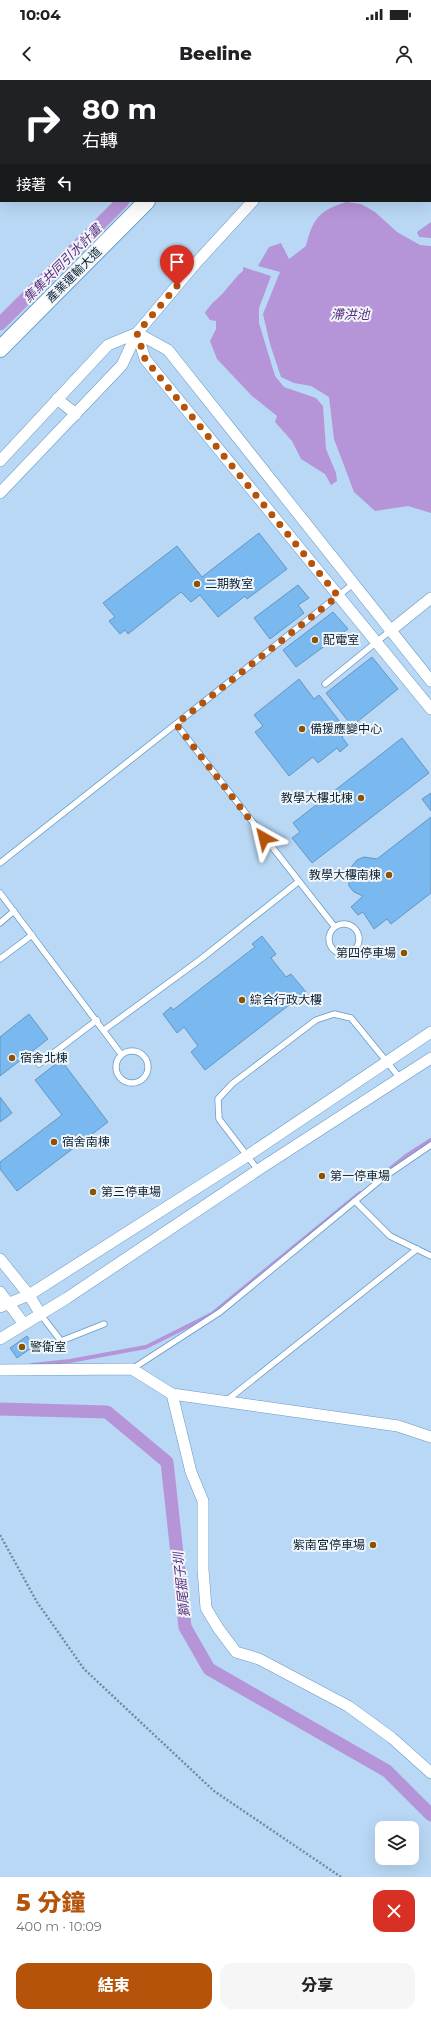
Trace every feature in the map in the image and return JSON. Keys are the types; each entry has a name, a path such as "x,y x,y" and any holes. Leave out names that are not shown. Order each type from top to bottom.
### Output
{"street":[{"name":"產業運輸大道","path":"0,349 146,202"},
{"path":"0,493 122,365 137,333 197,262 252,202"},
{"path":"0,461 108,345 137,333"},
{"path":"137,333 168,350 431,681"},
{"path":"137,333 145,359 431,709"},
{"path":"57,399 76,414"},
{"path":"390,631 431,598"},
{"path":"4,1306 29,1295 247,1156 431,1032"},
{"path":"0,1339 41,1315 258,1170 431,1058"},
{"path":"0,1259 29,1295 41,1315"},
{"path":"0,1292 4,1306 24,1324"},
{"path":"0,1370 132,1369 172,1394 398,1426 431,1437"},
{"path":"172,1394 190,1472 203,1501 203,1569 206,1608 218,1628 236,1652 259,1659 348,1706 392,1738 431,1773"}],"lane":[{"path":"0,863 77,800 353,584"},
{"path":"325,684 390,631"},
{"path":"176,724 298,882 334,926"},
{"path":"104,1030 201,959 298,882"},
{"path":"0,893 97,1020 121,1054"},
{"path":"0,923 14,911"},
{"path":"345,923 355,927 360,937 357,948 348,954 337,953 329,945 328,934 334,926 345,923"},
{"path":"0,959 32,935"},
{"path":"258,1170 219,1119 218,1099 232,1084 316,1020 334,1014 351,1018 401,1078"},
{"path":"39,1064 97,1020"},
{"path":"133,1050 144,1054 149,1064 146,1076 137,1083 126,1082 117,1074 116,1063 121,1054 133,1050"},
{"path":"132,1369 220,1312 384,1177 431,1146"},
{"path":"355,1201 390,1236 431,1256"},
{"path":"225,1402 417,1249"},
{"path":"41,1315 61,1342 104,1324"}],"path":[{"path":"0,1535 37,1602 84,1669 214,1791 342,1877"}],"water":[{"name":"滯洪池","path":"346,202 361,204 375,212 397,232 420,245 431,246 431,513 408,506 375,511 354,492 334,439 329,397 311,386 294,383 281,377 270,344 263,314 280,272 258,266 269,247 281,243 289,259 306,246 311,229 318,217 323,212"},
{"path":"431,222 431,238 419,237 417,232"},
{"path":"243,267 271,276 259,308 259,323 275,376 284,387 316,398 323,406 326,449 336,473 337,481 331,485 325,474 301,459 292,441 275,422 277,416 252,396 217,359 210,341 216,329 216,321 210,320 205,313 243,271"}],"building":[{"name":"二期教室","path":"259,533 287,569 247,599 245,596 218,617 200,595 191,602 181,592 128,634 125,630 120,634 109,621 115,617 103,603 177,546 202,577"},
{"path":"298,585 309,598 298,605 304,613 270,639 254,618"},
{"name":"配電室","path":"333,612 348,629 296,667 283,650"},
{"path":"372,657 398,689 352,726 326,693"},
{"name":"備援應變中心","path":"299,679 314,699 319,695 348,732 342,737 348,745 340,752 337,748 318,763 313,757 289,776 255,732 263,726 254,715"},
{"name":"教學大樓北棟","path":"402,738 429,773 312,863 292,838 300,832 293,823"},
{"path":"431,793 431,811 422,799"},
{"name":"教學大樓南棟","path":"431,817 431,893 391,924 387,919 374,929 363,912 358,915 351,907 363,896 354,892 349,886 348,871 357,860 364,857 377,859"},
{"name":"綜合行政大樓","path":"262,936 276,954 271,958 286,977 291,974 306,992 205,1070 191,1052 198,1046 184,1027 177,1033 163,1014 171,1007 173,1010 255,947 252,944"},
{"name":"宿舍北棟","path":"29,1014 48,1039 0,1076 0,1037"},
{"name":"宿舍南棟","path":"61,1060 108,1122 17,1191 0,1169 0,1162 62,1115 35,1080"},
{"path":"0,1097 12,1113 0,1122"},
{"name":"警衛室","path":"27,1336 34,1346 17,1358 10,1348"}],"waterway":[{"name":"集集共同引水計畫","path":"0,324 122,202"},
{"path":"380,1177 406,1156 431,1140"},
{"path":"32,1365 70,1361 146,1347 212,1314 360,1193"},
{"name":"獅尾掘子圳","path":"0,1409 107,1412 167,1462 185,1627 209,1669 387,1771 431,1815"}],"place":[{"name":"二期教室","path":"197,584"},
{"name":"配電室","path":"315,640"},
{"name":"備援應變中心","path":"302,729"},
{"name":"教學大樓北棟","path":"361,798"},
{"name":"教學大樓南棟","path":"389,875"},
{"name":"第四停車場","path":"404,953"},
{"name":"綜合行政大樓","path":"242,1000"},
{"name":"宿舍北棟","path":"12,1058"},
{"name":"宿舍南棟","path":"54,1142"},
{"name":"第一停車場","path":"322,1176"},
{"name":"第三停車場","path":"93,1192"},
{"name":"警衛室","path":"22,1347"},
{"name":"紫南宮停車場","path":"373,1545"}],"route":[{"path":"177,286 137,333 145,359 338,596 176,724 264,838"}]}
